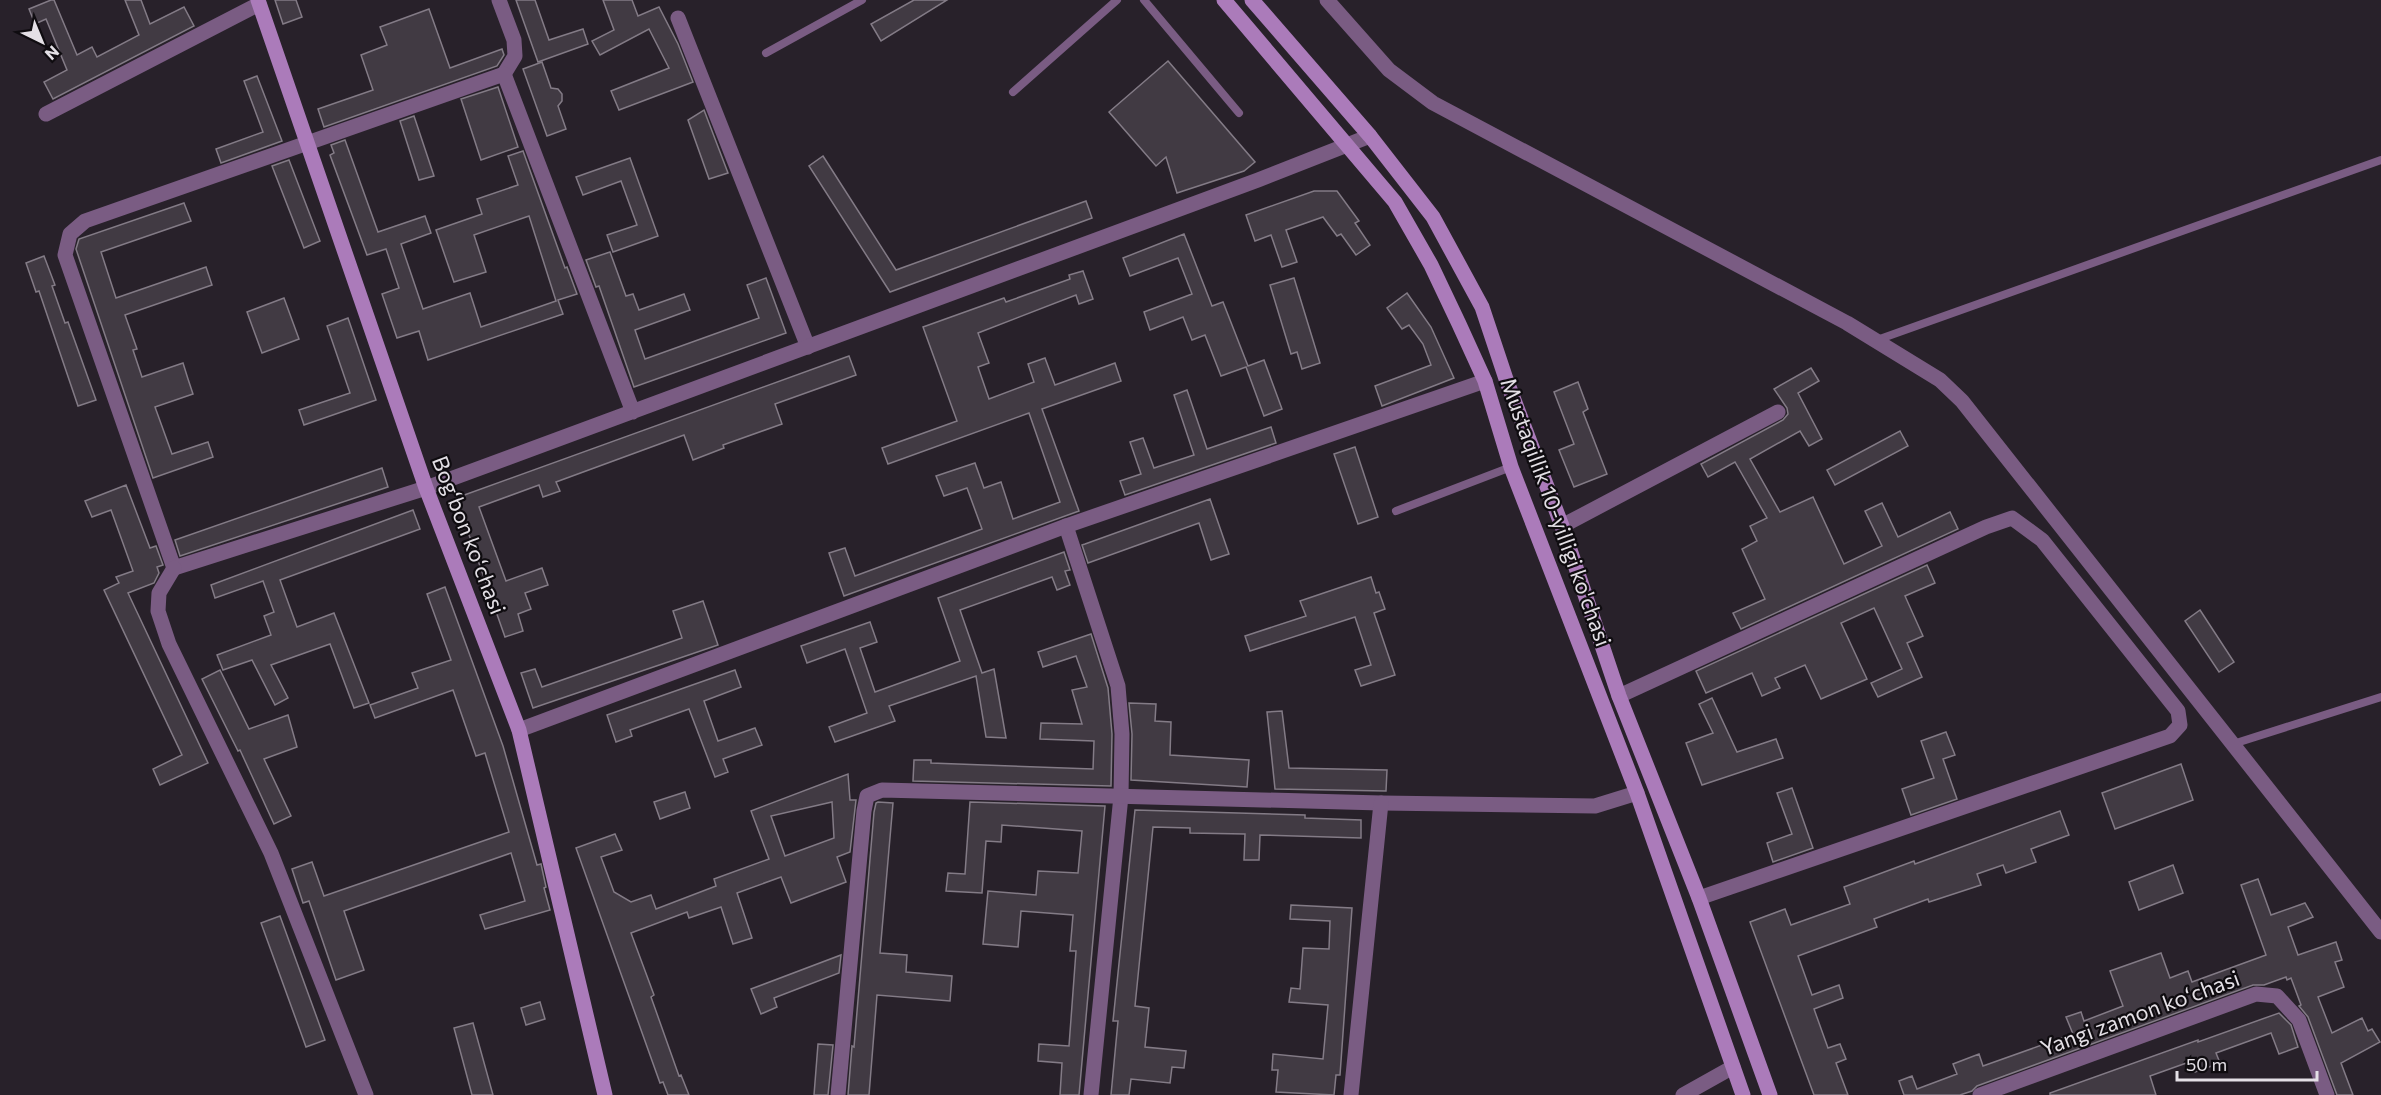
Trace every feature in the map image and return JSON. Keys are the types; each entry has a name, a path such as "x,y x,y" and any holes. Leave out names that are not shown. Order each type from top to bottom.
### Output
{"main road":[{"name":"Mustaqillik 10-yilligi ko'chasi","path":"1224,0 1395,202 1431,265 1485,381 1511,467 1637,793 1743,1095"},
{"name":"Mustaqillik 10-yilligi ko'chasi","path":"1252,0 1371,136 1433,217 1482,307 1506,379 1562,526 1620,696 1699,898 1770,1095"},
{"name":"Bogʻbon koʻchasi","path":"259,2 426,488 519,730 606,1095"}],"street":[{"path":"174,568 65,255 70,234 85,221 504,74 515,56 515,48 499,0"},
{"path":"1327,0 1389,70 1433,103 1876,341 1940,380 1962,401 2381,932"},
{"path":"46,114 259,2"},
{"path":"678,18 808,347"},
{"path":"504,74 633,412"},
{"path":"366,1095 271,853 169,644 158,611 159,593 174,568 426,488 1371,136"},
{"path":"519,730 1066,526 1485,381"},
{"path":"1562,526 1778,411"},
{"path":"1620,696 1986,527 2012,518 2042,540 2178,711 2180,725 2170,736 1699,898"},
{"path":"1066,526 1118,686 1122,734 1120,796 1091,1095"},
{"path":"838,1095 864,811 867,796 882,790 1381,803 1595,806 1637,793"},
{"path":"1351,1095 1381,803"},
{"name":"Yangi zamon koʻchasi","path":"1980,1095 2256,994 2277,996 2299,1020 2327,1095"},
{"path":"1683,1095 1733,1067"}],"lane":[{"path":"766,53 861,0"},
{"path":"1013,92 1117,0"},
{"path":"1144,0 1239,113"},
{"path":"1876,341 2381,160"},
{"path":"1396,511 1511,467"},
{"path":"2233,744 2381,698"}],"building":[{"path":"54,0 77,55 92,47 97,57 139,35 125,0 141,0 150,24 184,7 194,26 53,99 44,82 67,70 46,19 35,24 29,9"},
{"path":"275,0 296,0 302,17 283,24"},
{"path":"516,0 535,0 549,40 583,29 588,44 538,62"},
{"path":"603,0 632,0 638,16 659,7 678,44 693,82 619,110 611,91 669,68 649,29 600,55 592,41 614,30"},
{"path":"914,0 947,0 881,41 871,24"},
{"path":"429,9 450,68 502,49 504,55 497,66 324,127 318,109 373,90 361,55 387,45 380,27"},
{"path":"1168,61 1255,162 1244,171 1177,193 1166,157 1156,166 1109,112"},
{"path":"542,62 551,88 558,89 562,94 562,101 558,106 566,129 547,136 523,69"},
{"path":"257,76 282,141 221,163 216,149 263,132 244,81"},
{"path":"498,87 518,147 481,160 461,99"},
{"path":"704,110 728,173 709,179 688,120"},
{"path":"414,116 434,176 419,180 400,121"},
{"path":"345,140 378,232 425,216 431,233 401,244 423,309 470,293 481,327 556,301 529,216 474,235 486,272 454,282 436,230 482,214 477,199 518,185 508,156 523,151 565,268 567,267 577,294 558,300 563,314 428,360 419,331 397,338 382,294 399,288 386,249 367,255 330,155 334,153 331,145"},
{"path":"823,156 896,270 1086,201 1092,218 890,292 809,166"},
{"path":"630,158 658,236 613,252 607,235 637,225 621,181 583,195 576,177"},
{"path":"289,160 320,241 304,248 272,166"},
{"path":"1314,191 1337,191 1359,221 1355,223 1370,245 1356,255 1341,234 1337,236 1323,217 1286,230 1297,262 1282,267 1271,235 1255,241 1246,215"},
{"path":"184,203 191,221 101,252 116,298 206,267 212,285 125,315 137,349 133,350 142,377 183,363 193,394 155,407 172,454 208,442 213,457 153,478 76,249 79,239"},
{"path":"1184,234 1212,306 1223,302 1248,366 1264,360 1282,409 1264,416 1246,367 1221,376 1205,335 1192,340 1183,317 1150,330 1144,312 1192,294 1178,258 1130,276 1123,258"},
{"path":"610,252 626,296 633,294 639,310 684,294 690,310 635,330 645,359 759,318 747,285 766,278 786,333 634,387 599,286 596,287 586,260"},
{"path":"44,256 55,285 52,286 65,323 68,322 96,400 78,406 39,291 36,292 26,263"},
{"path":"1083,271 1093,299 1079,304 1076,295 978,333 989,363 978,367 989,399 1034,382 1028,364 1045,358 1055,385 1115,363 1121,381 1042,409 1079,511 844,596 829,553 845,548 855,576 982,529 967,488 944,496 936,476 975,463 984,488 1001,482 1013,519 1060,502 1029,413 888,464 882,448 957,421 923,327 1004,298 1006,302 1070,279 1069,275"},
{"path":"1294,278 1320,363 1302,369 1297,352 1291,354 1270,285"},
{"path":"1407,293 1431,327 1454,378 1382,406 1375,386 1431,365 1423,344 1409,325 1402,329 1387,308"},
{"path":"284,298 299,339 262,353 247,312"},
{"path":"348,318 376,400 304,425 299,410 350,393 327,326"},
{"path":"849,356 856,375 775,404 782,424 723,445 724,448 693,460 684,435 556,482 560,491 543,497 539,485 479,507 506,581 542,568 548,585 525,593 531,609 518,614 523,631 505,637 456,498"},
{"path":"1811,368 1819,381 1798,393 1822,439 1809,446 1800,431 1750,459 1780,512 1813,497 1844,564 1882,546 1865,511 1882,503 1898,537 1950,512 1958,529 1741,629 1733,613 1765,599 1742,549 1757,541 1750,526 1767,518 1735,462 1708,477 1701,464 1783,420 1788,414 1787,408 1774,389"},
{"path":"1578,382 1588,409 1583,412 1607,474 1574,487 1559,450 1574,444 1554,392"},
{"path":"1187,390 1207,449 1271,427 1276,443 1125,495 1120,481 1141,474 1130,442 1143,438 1154,468 1194,455 1174,395"},
{"path":"1900,431 1908,446 1835,485 1827,470"},
{"path":"1355,447 1378,517 1358,524 1334,454"},
{"path":"382,468 388,487 180,556 175,540"},
{"path":"126,485 150,548 156,546 163,565 157,567 159,573 154,583 128,593 208,763 160,785 153,769 182,755 104,590 119,583 116,577 133,571 111,510 92,517 85,501"},
{"path":"1210,499 1229,554 1211,560 1199,523 1088,563 1082,545"},
{"path":"413,510 420,529 280,580 297,627 334,613 369,703 354,708 330,644 271,665 288,698 275,705 252,660 223,670 217,655 271,635 264,616 274,612 263,581 215,598 211,585"},
{"path":"1064,552 1070,570 1065,571 1070,585 1057,590 1052,577 960,610 982,673 994,669 1006,738 986,737 976,676 889,706 895,721 835,742 829,727 867,713 845,649 807,663 801,646 870,622 877,642 860,648 875,692 960,661 938,598"},
{"path":"1927,565 1935,583 1905,596 1923,636 1907,643 1922,677 1878,697 1871,683 1902,669 1874,608 1841,623 1867,679 1821,699 1805,665 1775,678 1780,688 1762,696 1752,673 1706,693 1696,671"},
{"path":"1371,577 1376,593 1379,592 1385,609 1374,613 1395,675 1361,686 1355,670 1371,665 1355,617 1250,651 1245,636 1306,616 1300,601"},
{"path":"445,587 503,746 537,865 541,864 550,910 485,929 480,915 525,901 511,853 344,911 364,970 336,980 309,901 303,903 292,869 312,862 324,896 509,832 485,753 476,756 453,690 375,718 370,705 418,688 412,673 451,660 427,594"},
{"path":"703,601 718,645 533,708 521,673 535,669 542,687 682,638 673,611"},
{"path":"2200,610 2234,662 2219,672 2185,621"},
{"path":"1091,634 1108,688 1112,734 1111,786 913,781 914,760 931,760 931,763 1093,769 1094,741 1040,739 1041,723 1082,724 1072,690 1087,687 1076,656 1043,667 1038,652"},
{"path":"220,670 249,729 288,715 297,747 264,759 291,816 274,824 240,750 238,751 202,679"},
{"path":"735,670 741,687 704,701 718,741 755,728 762,745 723,759 728,772 715,777 689,709 630,730 632,736 616,742 607,715"},
{"path":"1712,698 1737,752 1776,739 1783,758 1702,785 1686,743 1713,733 1699,704"},
{"path":"1129,703 1156,704 1155,721 1171,722 1170,755 1249,760 1247,787 1131,780 1132,734"},
{"path":"1282,711 1289,768 1387,770 1386,791 1275,789 1267,712"},
{"path":"1946,732 1955,755 1943,759 1957,799 1911,815 1902,789 1934,778 1921,741"},
{"path":"2181,764 2193,800 2115,829 2102,793"},
{"path":"848,774 850,800 856,800 850,852 837,857 846,882 791,903 781,877 737,893 752,938 733,944 721,907 689,918 687,912 631,933 654,995 651,997 679,1076 681,1075 689,1095 668,1095 663,1082 660,1083 576,848 615,834 622,850 601,857 614,892 631,902 651,895 656,909 716,886 714,879 769,859 751,811","holes":["832,802 834,838 785,856 771,816"]},
{"path":"1792,788 1813,848 1773,862 1767,843 1792,834 1777,793"},
{"path":"685,792 690,808 660,819 654,802"},
{"path":"878,802 893,803 880,953 907,955 906,972 952,976 950,1001 877,995 869,1095 848,1095 874,812"},
{"path":"970,802 1105,806 1079,1095 1060,1095 1062,1063 1038,1061 1039,1044 1069,1046 1076,951 1070,951 1073,915 1021,911 1018,947 983,944 988,891 1036,895 1038,871 1078,873 1082,831 1002,825 1001,842 986,841 982,893 946,891 948,873 965,874"},
{"path":"1135,810 1305,815 1305,818 1361,820 1361,838 1260,835 1259,860 1244,860 1245,834 1190,833 1190,828 1153,827 1135,1006 1149,1008 1145,1047 1186,1051 1184,1068 1172,1067 1170,1083 1131,1079 1129,1095 1111,1095 1118,1021 1113,1021"},
{"path":"2060,811 2069,835 2031,849 2036,862 2006,873 2003,865 1977,874 1981,885 1929,902 1928,899 1874,919 1877,927 1798,956 1812,995 1839,985 1843,998 1814,1009 1828,1048 1840,1044 1846,1059 1836,1063 1848,1095 1814,1095 1750,922 1785,909 1791,925 1850,904 1844,887 1914,861 1915,864"},
{"path":"2173,865 2183,893 2139,910 2129,882"},
{"path":"2258,879 2271,915 2305,903 2313,917 2288,927 2298,955 2336,942 2342,960 2335,962 2344,987 2318,997 2332,1033 2362,1018 2368,1031 2372,1029 2380,1042 2341,1063 2353,1095 2337,1095 2308,1017 2299,1006 2301,1005 2291,978 2287,980 2286,977 2264,985 2253,985 1977,1086 1972,1091 1960,1095 1904,1095 1899,1081 1912,1076 1917,1089 1957,1074 1953,1064 1979,1054 1983,1066 2073,1034 2066,1017 2081,1012 2084,1021 2123,1006 2110,971 2161,953 2170,978 2188,971 2192,982 2266,955 2241,885"},
{"path":"1291,905 1352,908 1340,1075 1336,1075 1334,1095 1276,1092 1278,1070 1272,1070 1273,1054 1323,1059 1328,1005 1289,1002 1291,988 1300,989 1303,948 1329,949 1330,921 1290,919"},
{"path":"280,916 325,1040 306,1047 261,923"},
{"path":"841,955 839,973 774,998 777,1007 761,1014 751,989"},
{"path":"540,1002 545,1019 526,1025 521,1008"},
{"path":"2279,1013 2291,1025 2298,1047 2279,1054 2271,1033 2216,1053 2220,1063 2195,1072 2192,1061 2150,1076 2156,1095 2050,1095 2050,1093 2198,1040 2198,1042"},
{"path":"473,1023 493,1095 472,1095 454,1028"},
{"path":"818,1044 833,1045 828,1095 814,1095"}]}
